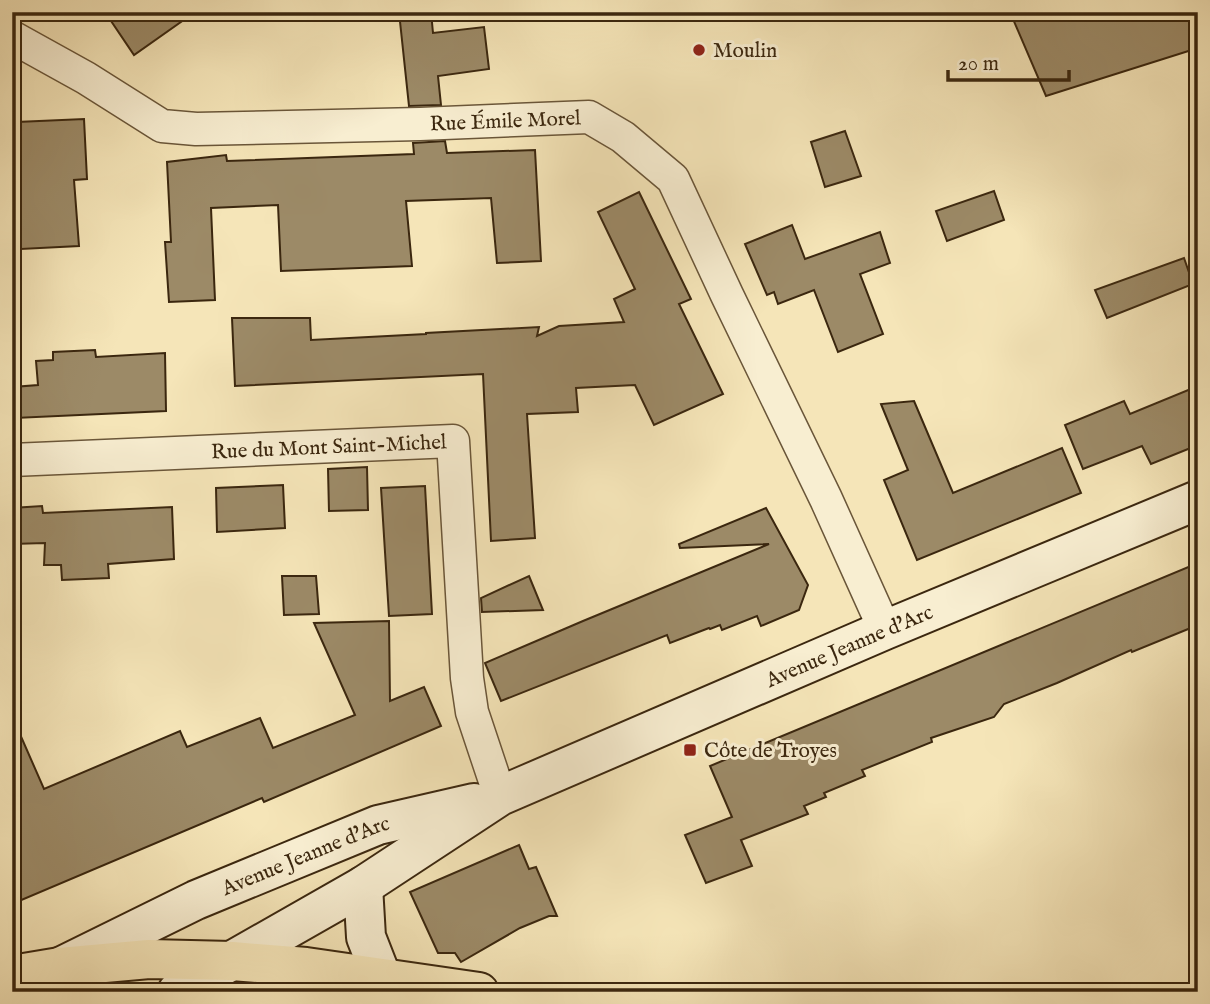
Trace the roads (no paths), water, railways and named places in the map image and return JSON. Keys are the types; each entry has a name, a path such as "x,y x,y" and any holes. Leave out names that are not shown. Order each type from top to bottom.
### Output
{"main road":[{"name":"Avenue Jeanne d'Arc","path":"60,967 196,900 378,825 500,796 1198,499"},
{"name":"Avenue Jeanne d'Arc","path":"177,992 363,886 500,796"},
{"path":"363,886 366,937 382,978"},
{"path":"12,975 60,967 149,959 233,961 306,967 479,992"}],"street":[{"name":"Rue Émile Morel","path":"12,37 86,78 162,126 196,129 589,117 623,137 673,179 826,499 885,630"},
{"name":"Rue du Mont Saint-Michel","path":"12,460 453,441 467,678 472,712 500,796"}],"place":[{"name":"Moulin","path":"699,50"},
{"name":"Côte de Troyes","path":"690,750"}]}
